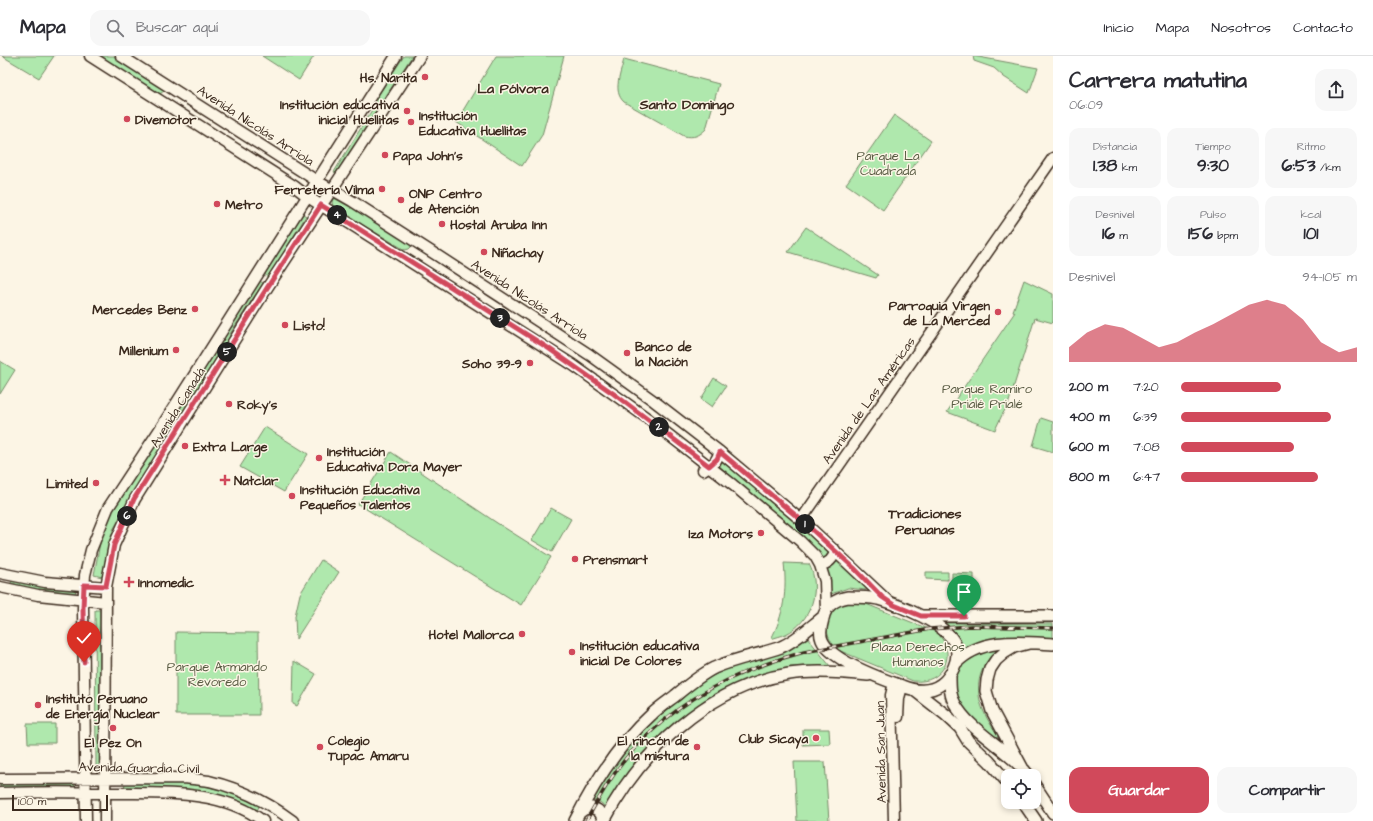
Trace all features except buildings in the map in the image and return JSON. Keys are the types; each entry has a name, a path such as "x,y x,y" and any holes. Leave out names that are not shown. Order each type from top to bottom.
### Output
{"main road":[{"path":"90,56 174,110 225,147 308,195 321,205 573,365 647,418 706,468 800,541 815,556 820,565 825,582 824,614 820,633 822,640 827,647 839,657 874,675 914,690 923,691 933,689 950,677"},
{"name":"Avenida Nicolás Arriola","path":"121,56 317,181 410,238 428,244 438,256 590,355 654,401 720,452 801,520 835,550 882,597 894,605"},
{"name":"Avenida Canadá","path":"86,821 84,585 91,550 108,508 160,429 396,56"},
{"name":"Avenida Canadá","path":"105,821 106,586 114,545 134,499 267,288 420,56"},
{"path":"160,101 168,96 169,87"},
{"path":"174,110 175,101 179,97 185,96"},
{"name":"Avenida de Las Américas","path":"801,520 1053,158"},
{"path":"387,255 407,254 412,250 413,242 410,238"},
{"path":"428,272 425,266 427,259 433,255 438,256"},
{"path":"256,277 260,275 265,277 267,288"},
{"path":"160,429 160,433 163,438 173,438"},
{"path":"706,468 717,459 720,452"},
{"path":"820,565 826,564 831,560 834,556 835,550"},
{"path":"0,573 45,582 106,586"},
{"path":"0,586 38,595 106,602"},
{"path":"577,817 600,776 617,753 651,715 695,680 714,668 782,646 793,640 824,614 833,602 848,597 863,597 894,605 921,616 944,629 956,645 956,663 950,677 950,688 956,706 971,724 1011,756 1023,769"},
{"path":"921,616 1053,616"},
{"path":"956,663 969,652 984,646 1029,643 1053,644"},
{"path":"1024,769 992,711 986,691 986,680 990,669 996,660 1004,653 1014,647 1029,643"},
{"path":"604,821 628,781 658,746 685,722 723,697 758,682 787,674 828,672 874,675"},
{"name":"Avenida San Juan","path":"894,821 891,695 898,685"},
{"name":"Avenida San Juan","path":"898,685 900,821"},
{"path":"914,690 960,728 968,741 1001,775"},
{"name":"Avenida Guardia Civil","path":"0,779 105,780 185,778 209,781 233,788 272,806 293,821"},
{"name":"Avenida Guardia Civil","path":"0,793 105,792 195,795 210,798 243,809 263,821"},
{"path":"1041,795 1053,813"},
{"path":"577,817 585,808 593,808 600,812 604,821"},
{"path":"1028,809 1036,821"}],"green space":[{"path":"2,56 54,56 39,78"},
{"path":"99,56 114,56 165,87 165,90 160,94"},
{"path":"262,56 314,56 299,80"},
{"path":"404,56 412,56 336,173 334,172 375,105 377,97"},
{"path":"496,56 564,56 542,135 522,166 456,122"},
{"path":"973,56 1038,68 1029,93 1004,77 994,68 974,61"},
{"path":"624,59 719,84 706,129 696,136 684,136 624,102 620,98 618,82"},
{"name":"Parque La Cuadrada","path":"894,115 931,141 883,210 846,184"},
{"path":"334,196 338,197 409,243 411,247 405,250 333,207 332,202"},
{"path":"303,214 306,216 268,278 264,273"},
{"path":"806,227 878,275 876,278 788,252"},
{"path":"258,280 263,283 230,334 228,344 170,436 166,435 166,430"},
{"name":"Parque Ramiro Prialé Prialé","path":"1024,280 1053,294 1053,323 1035,318 1008,405 995,430 947,412 1015,312 1013,311"},
{"path":"0,361 15,370 0,394"},
{"path":"714,378 726,386 712,407 701,399"},
{"path":"1041,418 1053,422 1053,452 1033,446"},
{"path":"265,427 308,454 284,492 240,467"},
{"path":"155,444 160,449 113,530 102,577 94,575 100,543 112,511"},
{"path":"391,452 497,523 551,557 521,605 358,504"},
{"path":"723,457 840,561 867,588 866,590 848,588 831,594 828,572 820,553 717,464 719,464"},
{"path":"551,508 571,519 552,552 532,540"},
{"path":"321,560 339,572 296,639 295,616 300,594"},
{"path":"784,563 809,564 813,574 814,594 812,604 802,622 795,629 786,634 771,639 779,621 784,602"},
{"path":"926,572 948,572 948,580 926,579"},
{"path":"952,573 974,574 974,581 952,581"},
{"path":"13,578 76,588 75,596 35,590 11,583"},
{"name":"Plaza Derechos Humanos","path":"848,602 861,602 936,632 943,640 947,657 945,666 940,673 933,678 924,681 913,681 838,650 832,644 829,637 827,623 834,610 840,605"},
{"path":"95,610 100,610 101,768 96,768"},
{"path":"945,623 1053,624 1053,640 987,640 963,649 956,634"},
{"name":"Parque Armando Revoredo","path":"176,632 258,633 259,715 176,715"},
{"path":"807,637 830,666 790,667 739,685 704,700 675,723 636,760 606,809 600,802 592,801 628,745 659,712 671,702 710,677 734,667 788,650"},
{"path":"1000,647 983,668 979,680 978,691 980,702 985,713 999,736 994,737 970,716 964,708 956,691 956,681 960,668 971,655"},
{"path":"294,661 316,674 297,706 293,704"},
{"path":"27,724 55,724 55,743 28,743"},
{"path":"803,729 829,729 830,744 803,745"},
{"path":"794,762 825,762 829,821 797,821"},
{"path":"189,782 225,791 260,804 257,811 188,789 125,787 124,783"},
{"path":"75,783 75,787 0,789 0,784"}],"railway":[{"path":"586,821 614,774 635,748 653,730 671,714 691,700 712,688 757,667 804,652 930,629 971,626 1053,628"}],"place":[{"name":"Hs. Narita","path":"425,77"},
{"name":"Institución educativa inicial Huellitas","path":"407,111"},
{"name":"Divemotor","path":"127,119"},
{"name":"Institución Educativa Huellitas","path":"411,122"},
{"name":"Papa John's","path":"385,155"},
{"name":"Ferretería Vilma","path":"382,189"},
{"name":"ONP Centro de Atención","path":"401,200"},
{"name":"Metro","path":"217,204"},
{"name":"Hostal Aruba Inn","path":"442,224"},
{"name":"Niñachay","path":"484,252"},
{"name":"Mercedes Benz","path":"195,309"},
{"name":"Parroquia Virgen de La Merced","path":"998,312"},
{"name":"Listo!","path":"285,325"},
{"name":"Millenium","path":"176,350"},
{"name":"Banco de la Nación","path":"627,353"},
{"name":"Soho 39-9","path":"530,363"},
{"name":"Roky's","path":"229,404"},
{"name":"Extra Large","path":"185,446"},
{"name":"Institución Educativa Dora Mayer","path":"319,458"},
{"name":"Natclar","path":"225,480"},
{"name":"Limited","path":"96,483"},
{"name":"Institución Educativa Pequeños Talentos","path":"292,496"},
{"name":"Iza Motors","path":"761,533"},
{"name":"Prensmart","path":"575,559"},
{"name":"Innomedic","path":"129,582"},
{"name":"Hotel Mallorca","path":"522,634"},
{"name":"Institución educativa inicial De Colores","path":"572,652"},
{"name":"Instituto Peruano de Energía Nuclear","path":"38,705"},
{"name":"El Pez On","path":"113,728"},
{"name":"Club Sicaya","path":"816,738"},
{"name":"Colegio Tupac Amaru","path":"320,747"},
{"name":"El rincón de la mistura","path":"697,747"}],"district":[{"name":"La Pólvora","path":"513,88"},
{"name":"Santo Domingo","path":"687,104"},
{"name":"Tradiciones Peruanas","path":"925,522"}],"route":[{"path":"84,662 84,585 106,586 114,545 134,499 321,205 548,348 647,418 709,466 715,462 720,452 829,544 882,597 894,605 921,616 964,616"}]}
